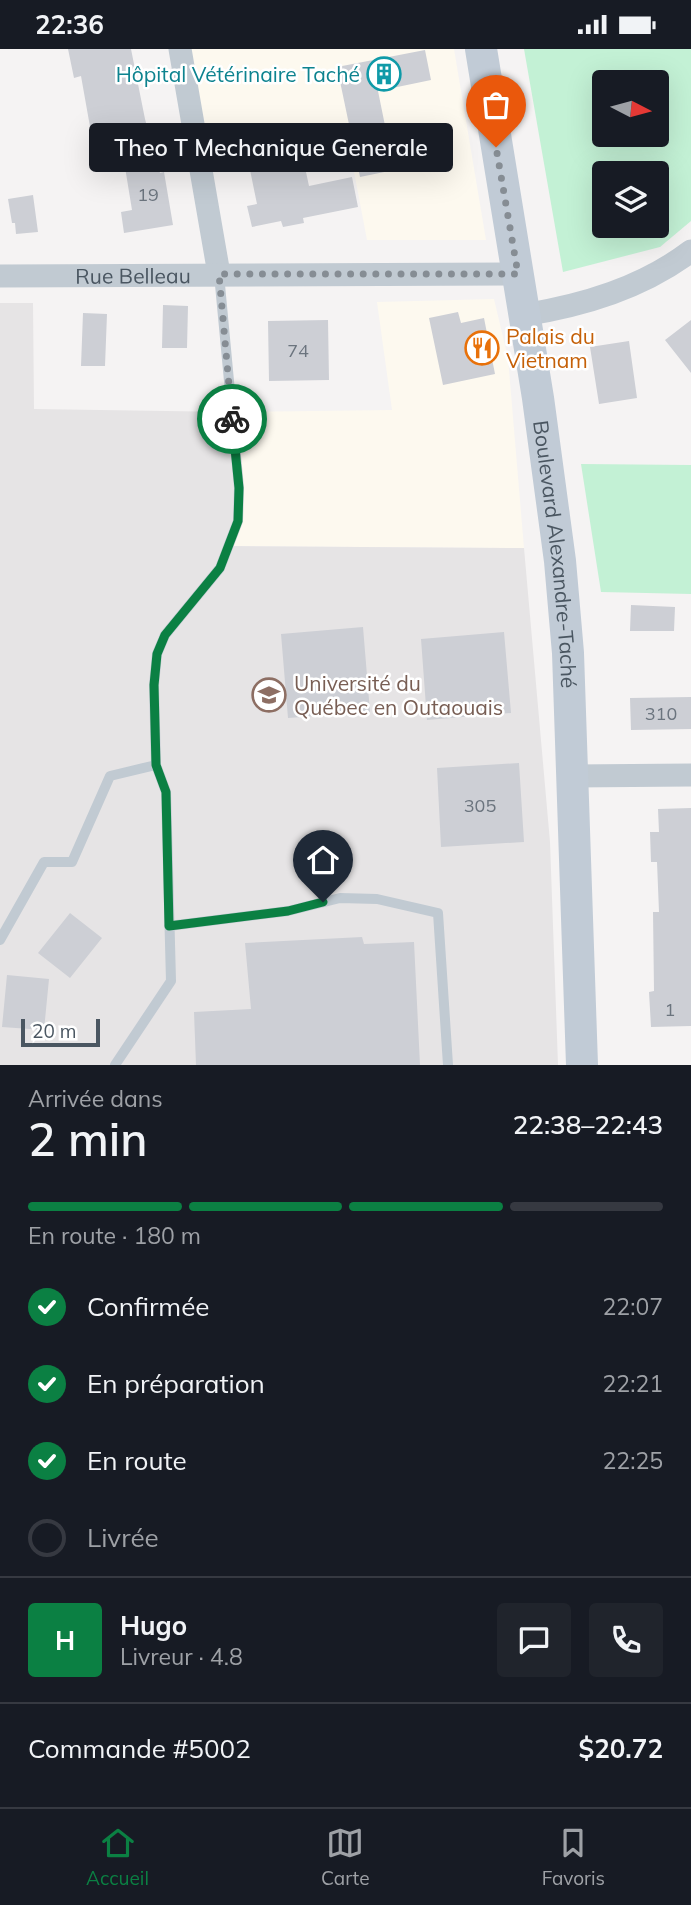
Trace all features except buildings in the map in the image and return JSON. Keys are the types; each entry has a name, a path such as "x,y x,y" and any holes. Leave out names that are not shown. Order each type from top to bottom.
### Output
{"main road":[{"name":"Boulevard Alexandre-Taché","path":"481,49 538,398 560,561 568,653 582,1065"}],"street":[{"path":"180,49 219,274"},
{"path":"524,315 561,309 628,288 657,274 691,251"},
{"name":"Rue Belleau","path":"0,276 518,274"},
{"path":"573,776 691,775"}],"lane":[{"path":"115,1065 171,981 166,792 156,765 154,685 157,654 165,635 220,568 238,521 239,488 219,274"},
{"path":"0,940 44,862 72,862 110,776 156,765"},
{"path":"169,926 288,911 340,898 377,899 438,913 448,1065"}],"shaded area":[{"path":"180,49 454,49 486,240 367,240 347,135 200,162"},
{"path":"494,299 508,358 524,548 229,546 232,412 392,410 377,302"},
{"name":"Université du Québec en Outaouais","path":"0,303 33,303 34,409 232,412 239,488 230,546 524,548 550,842 558,1065 0,1065"}],"green space":[{"path":"524,49 691,49 691,221 660,247 563,272"},
{"path":"581,464 691,465 691,594 601,592"}],"way so far":[{"path":"232,419 219,274 518,274 496,147"}],"place":[{"name":"Hôpital Vétérinaire Taché","path":"384,74"},
{"name":"Theo T Mechanique Generale","path":"496,147"},
{"name":"Palais du Vietnam","path":"482,348"},
{"name":"Université du Québec en Outaouais","path":"269,695"}],"route":[{"path":"232,419 239,488 238,521 220,568 173,624 157,654 154,685 156,765 166,792 169,926 288,911 323,902"}]}
